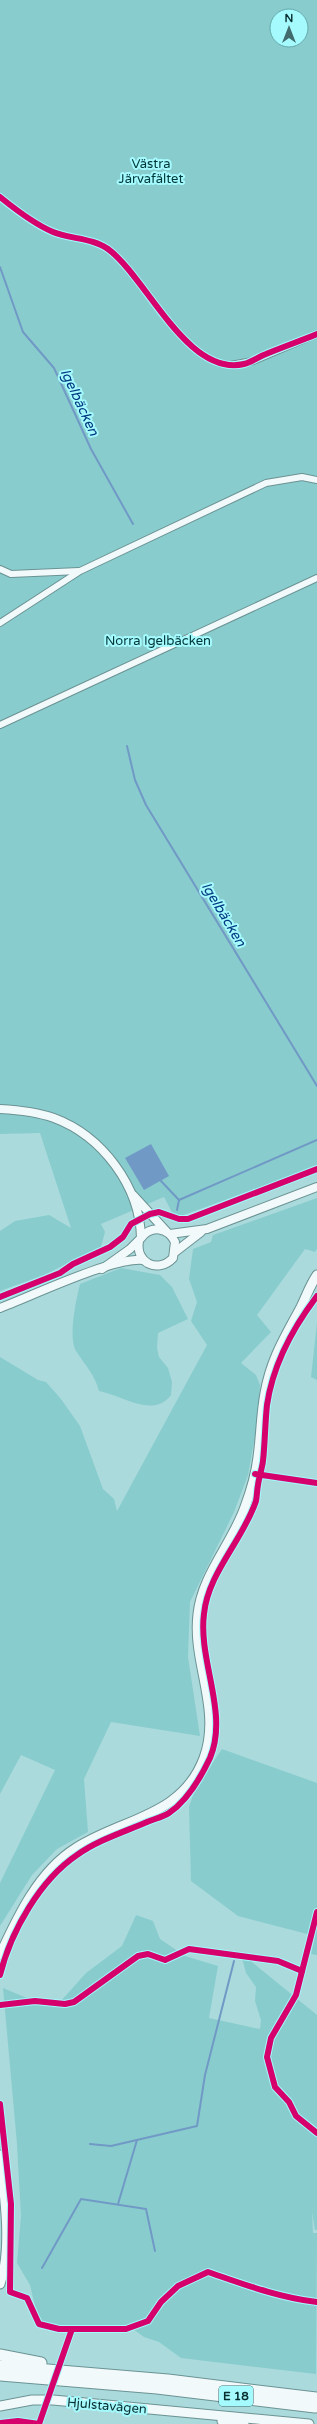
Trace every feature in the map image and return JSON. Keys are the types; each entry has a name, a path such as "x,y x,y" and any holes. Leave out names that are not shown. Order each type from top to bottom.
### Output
{"highway":[{"path":"0,2355 94,2374"},
{"name":"E 18","path":"0,2366 240,2388 316,2403"},
{"name":"E 18","path":"0,2376 157,2388 316,2403"}],"main road":[{"path":"0,1955 23,1907 39,1884 60,1861 76,1848 96,1837 164,1807 180,1795 193,1779 204,1758 210,1736 211,1716 197,1636 198,1613 206,1585 244,1510 250,1491 258,1458 267,1384 277,1350 317,1275"},
{"path":"300,1309 317,1288"},
{"path":"0,2155 6,2237 4,2270 0,2284"},
{"name":"Hjulstavägen","path":"0,2406 32,2400 53,2400 260,2422 308,2424"},
{"name":"Hjulstavägen","path":"166,2411 244,2424"}],"street":[{"path":"230,365 253,361 317,334"},
{"path":"0,623 80,571 266,483 302,477 317,480"},
{"path":"0,569 11,574 80,571"},
{"path":"0,725 317,578"},
{"path":"0,1109 37,1113 53,1118 74,1128 105,1152 130,1192 168,1232 175,1242 175,1252"},
{"path":"292,1195 317,1181"},
{"path":"130,1192 139,1220 140,1240 138,1251 143,1260 152,1266 164,1265 169,1262 175,1252 188,1240 207,1229 292,1195 317,1187"},
{"path":"102,1268 140,1240 144,1233 155,1229 168,1232 207,1229"},
{"path":"0,1308 102,1268 132,1260 143,1260"}],"green space":[{"path":"0,0 317,0 317,1167 175,1218 164,1197 101,1224 105,1232 101,1247 44,1275 0,1291 0,1231 15,1221 49,1215 71,1228 40,1133 0,1134"},
{"path":"317,1198 317,1249 315,1252 305,1249 257,1315 271,1332 241,1363 256,1375 260,1385 258,1419 248,1475 234,1512 190,1602 188,1657 200,1736 111,1722 84,1779 88,1832 57,1849 32,1875 0,1926 0,1883 55,1770 21,1755 0,1794 0,1357 38,1380 46,1382 61,1399 80,1426 103,1489 114,1499 117,1511 207,1345 191,1321 197,1302 189,1279 193,1249 211,1242 213,1235"},
{"path":"121,1268 160,1275 172,1287 188,1319 158,1333 157,1348 159,1357 168,1368 172,1382 171,1395 164,1402 155,1405 137,1404 99,1391 92,1375 76,1351 74,1345 73,1328 80,1284"},
{"path":"317,1323 317,1380 311,1377"},
{"path":"222,1749 317,1783 317,1955 311,1954 315,1936 238,1916 191,1881 189,1807 195,1789"},
{"path":"136,1915 153,1921 160,1939 185,1956 218,1966 209,2018 260,2029 261,2020 255,2001 256,1987 246,1973 242,1958 247,1958 317,2015 317,2230 315,2230 312,2212 313,2233 317,2233 316,2374 181,2358 159,2342 144,2337 129,2326 59,2327 42,2322 36,2310 30,2285 17,2263 21,2216 17,2144 3,1988 27,1998 60,2002 86,1973 122,1946"}],"shaded area":[{"path":"151,1144 169,1176 144,1190 125,1158"}],"waterway":[{"name":"Igelbäcken","path":"0,267 23,332 54,368 91,449 133,524"},
{"name":"Igelbäcken","path":"127,746 135,780 146,805 317,1086"},
{"path":"161,1181 179,1200 317,1140"},
{"path":"177,1210 179,1200"},
{"path":"90,2144 111,2146 197,2126 205,2075 234,1961"},
{"path":"118,2204 137,2140"},
{"path":"42,2268 81,2199 146,2209 155,2251"}],"cycle path":[{"path":"0,197 12,207 46,229 102,245 108,249 123,263 169,322 186,341 204,356 223,364 244,364 317,334"},
{"path":"0,1297 60,1273 73,1264 110,1247 123,1237 131,1224 150,1214 159,1212 179,1219 188,1219 317,1169"},
{"path":"0,1975 11,1941 19,1924 39,1892 51,1878 77,1855 85,1850 111,1837 161,1817 176,1808 198,1781 210,1758 215,1741 216,1723 215,1705 203,1632 207,1599 212,1585 243,1529 256,1501 258,1482 263,1461 267,1405 279,1361 299,1321 317,1296"},
{"path":"255,1474 317,1483"},
{"path":"317,1912 296,1995 271,2038 267,2057 275,2087 289,2102 296,2116 317,2133"},
{"path":"0,2005 35,2001 65,2004 74,2002 138,1956 148,1954 165,1960 189,1949 278,1961 302,1971"},
{"path":"0,2104 11,2204 10,2292 27,2298 39,2324 59,2329 126,2329 148,2321 161,2302 178,2286 208,2272 275,2294 317,2302"},
{"path":"0,2423 18,2421 39,2424 72,2329"}],"park label":[{"name":"Västra Järvafältet","path":"151,170"},
{"name":"Norra Igelbäcken","path":"158,640"}]}
